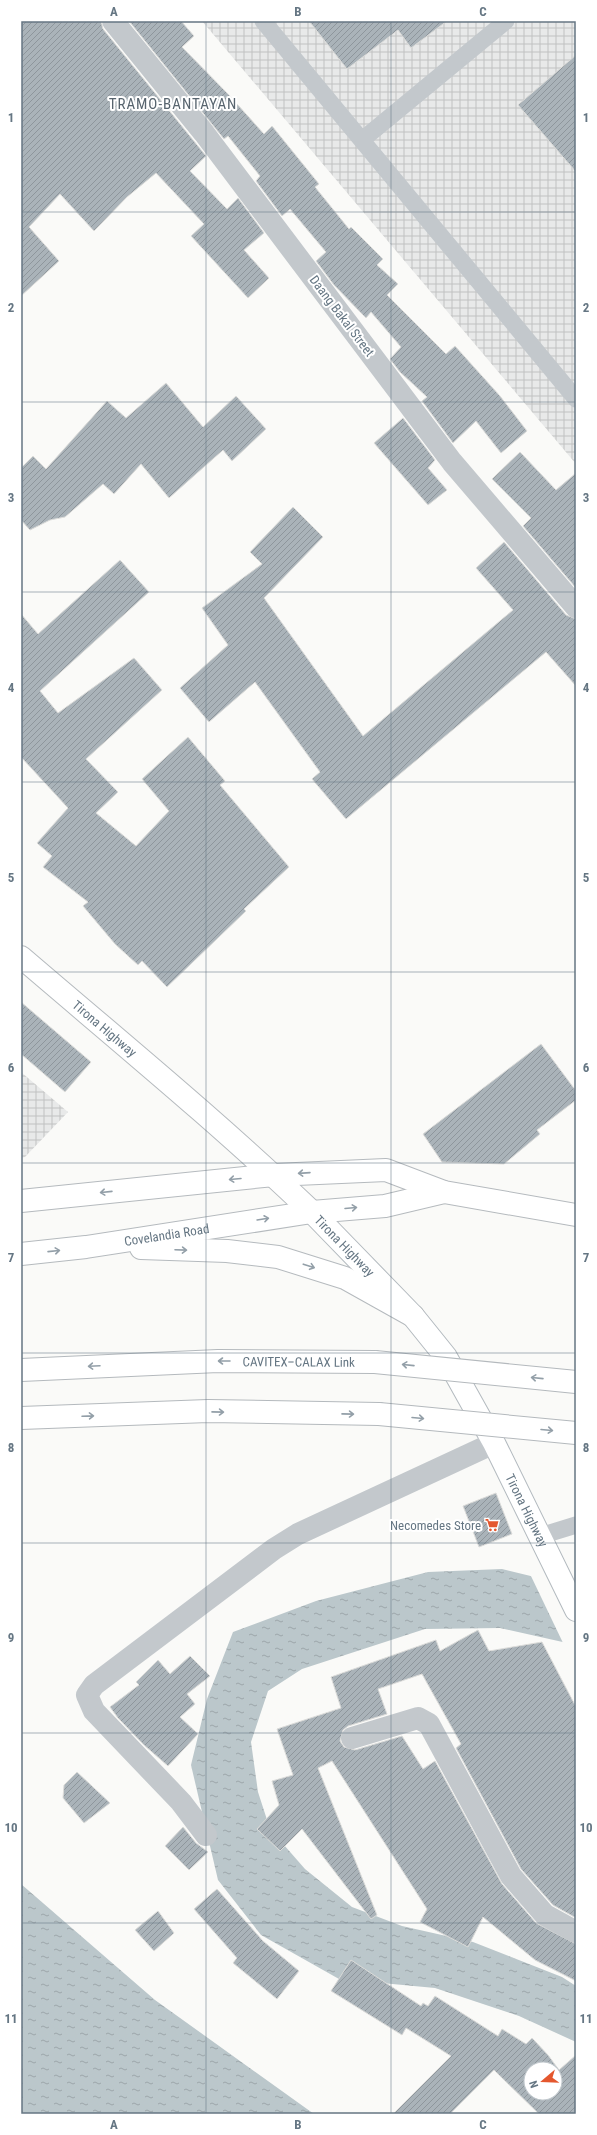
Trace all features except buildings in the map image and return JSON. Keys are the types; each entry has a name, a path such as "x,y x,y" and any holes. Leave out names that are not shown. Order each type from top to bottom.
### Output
{"main road":[{"name":"Tirona Highway","path":"21,957 274,1176 312,1212 413,1316 446,1357 494,1443 576,1610"},
{"path":"21,1201 274,1176 335,1171 386,1170 444,1192 576,1215"},
{"name":"Covelandia Road","path":"21,1254 86,1247 312,1212 385,1206 444,1192"},
{"path":"86,1247 227,1251 278,1257 345,1278 413,1316"},
{"name":"CAVITEX–CALAX Link","path":"21,1370 218,1361 375,1362 576,1382"},
{"path":"21,1418 208,1412 379,1414 576,1433"}],"street":[{"name":"Daang Bakal Street","path":"113,21 204,133 452,462 576,607"},
{"path":"206,1834 181,1802 94,1711 87,1695 94,1685 274,1549 298,1534 494,1443"},
{"path":"352,1738 418,1718 429,1724 511,1876 546,1915 576,1932"}],"lane":[{"path":"263,21 576,399"},
{"path":"362,140 506,21"},
{"path":"543,1542 576,1525"}],"shaded area":[{"path":"202,21 576,21 576,464"},
{"path":"21,1072 68,1112 25,1157 21,1158"}],"water":[{"path":"502,1569 576,1587 576,1645 500,1628 425,1629 302,1669 268,1691 251,1742 258,1792 270,1829 305,1869 352,1907 402,1926 473,1942 562,1977 576,1986 576,2042 519,2016 435,1988 339,1979 261,1935 218,1880 191,1765 207,1699 233,1632 316,1601 428,1572"},
{"path":"21,1884 155,2000 314,2114 21,2114"}],"pier":[{"path":"530,1574 576,1585 576,1647 564,1645"}],"place":[{"name":"Necomedes Store","path":"492,1525"}],"district":[{"name":"TRAMO-BANTAYAN","path":"173,104"}]}
